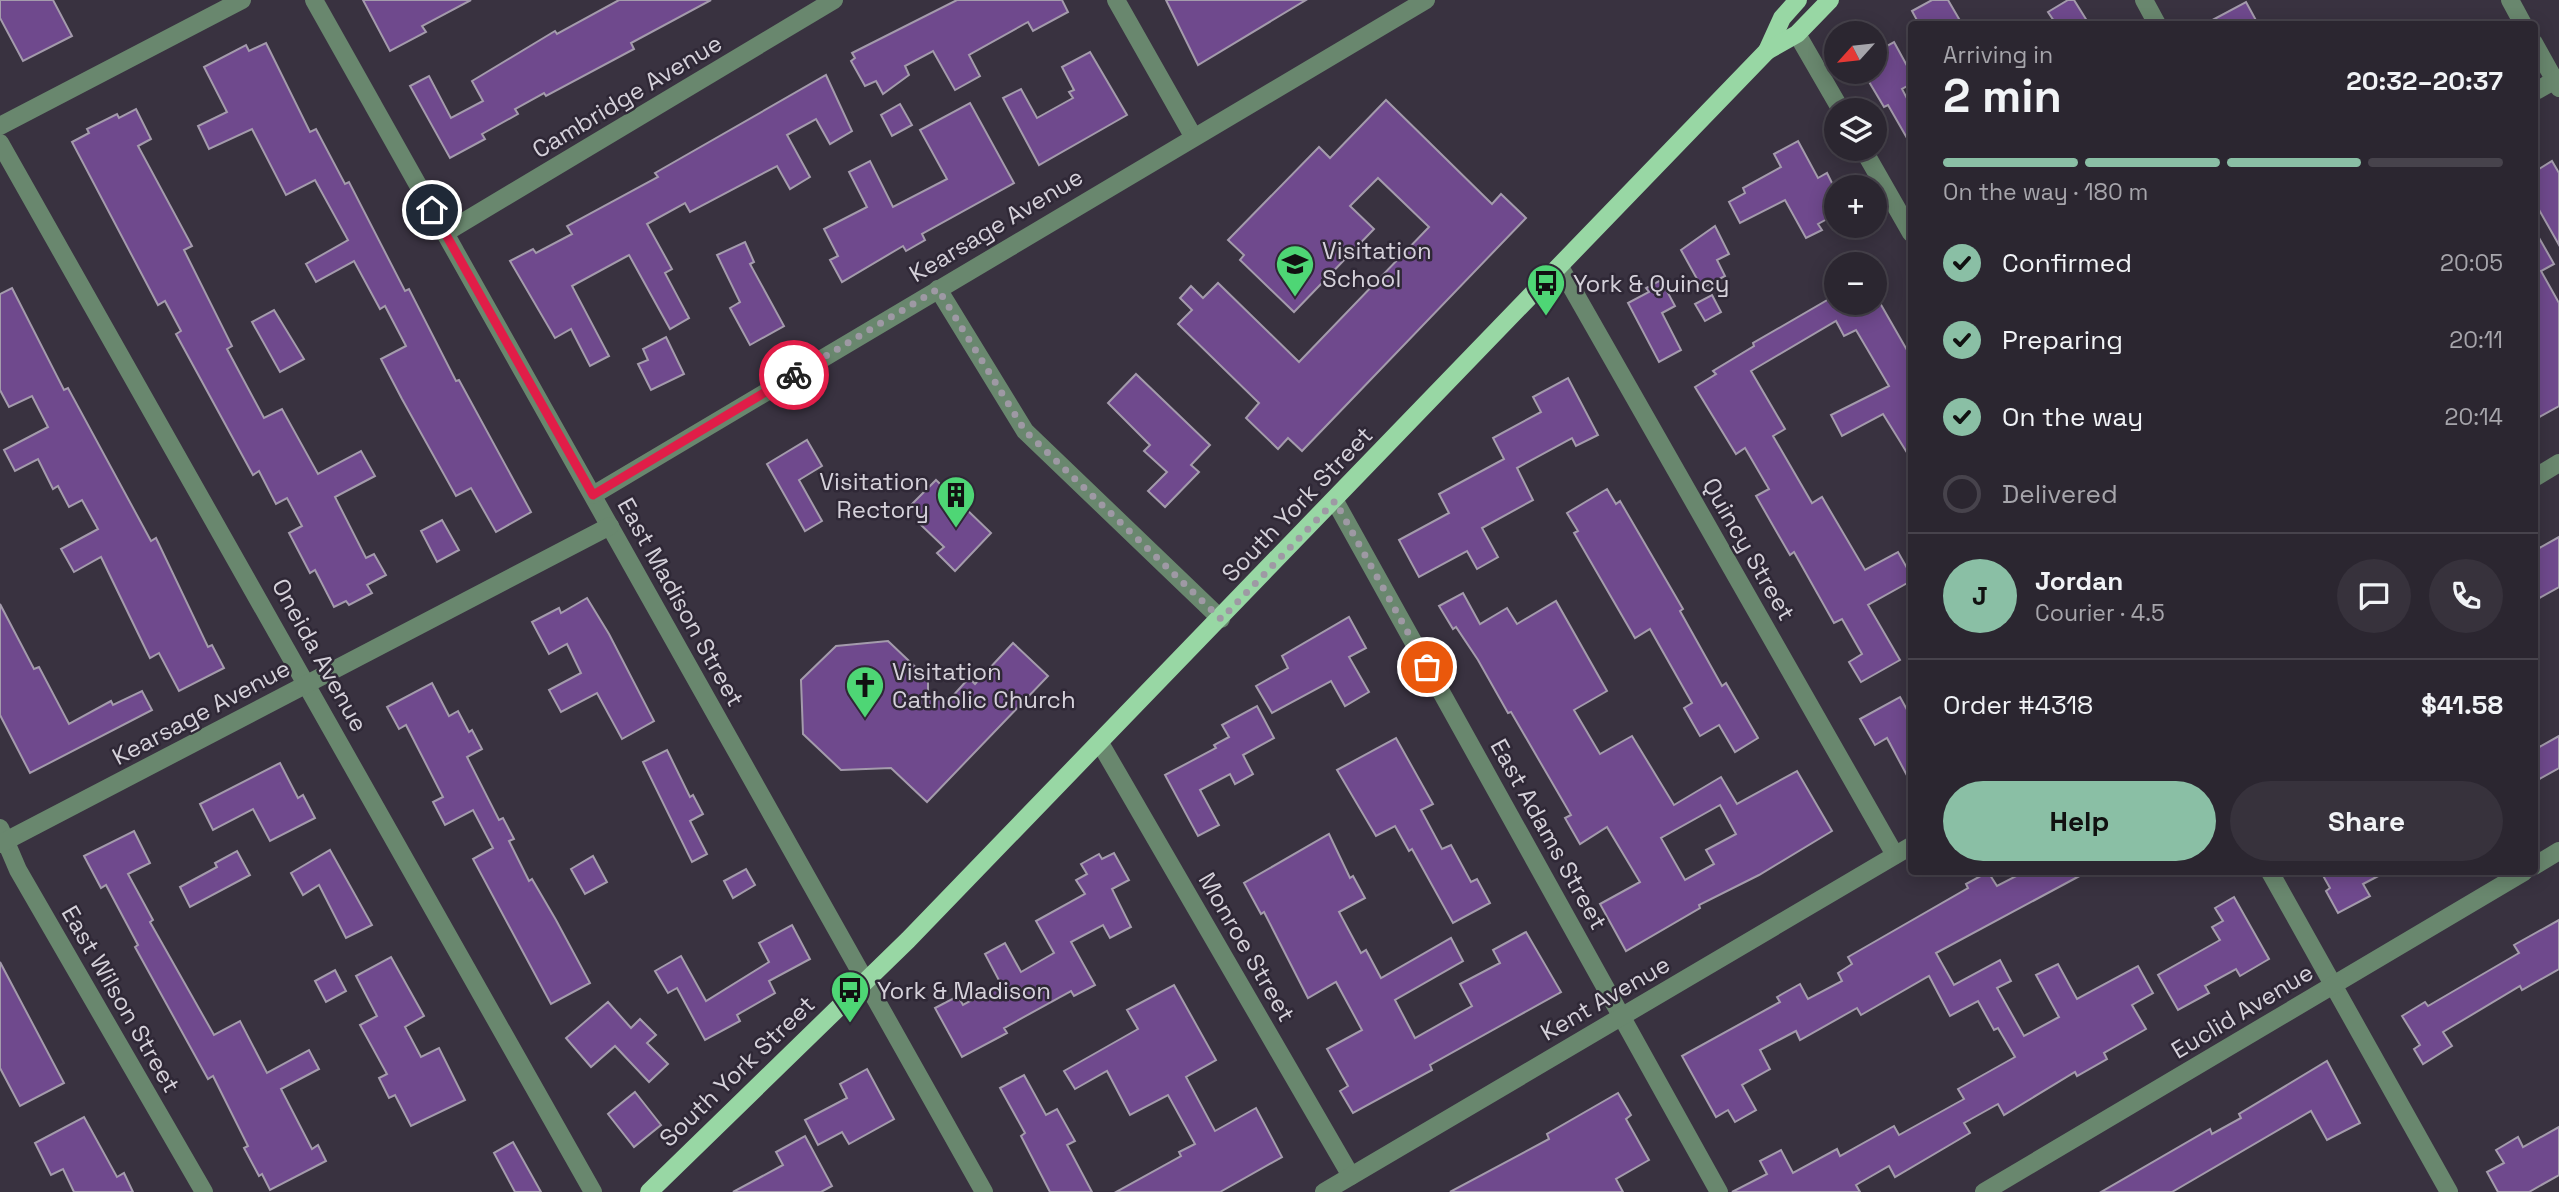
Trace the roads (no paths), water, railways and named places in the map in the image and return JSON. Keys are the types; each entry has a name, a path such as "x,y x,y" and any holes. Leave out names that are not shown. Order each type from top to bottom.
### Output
{"main road":[{"name":"South York Street","path":"1767,51 1782,18 1798,0"},
{"name":"South York Street","path":"649,1192 865,981 1100,743 1767,51 1797,34 1830,0"}],"street":[{"path":"0,126 242,0"},
{"name":"East Madison Street","path":"314,0 984,1192"},
{"name":"Cambridge Avenue","path":"445,233 834,0"},
{"path":"1116,0 1193,136"},
{"name":"Kearsage Avenue","path":"593,495 1193,136 1426,0"},
{"path":"2144,0 2155,21"},
{"path":"2510,0 2521,21"},
{"path":"1797,34 1834,98"},
{"path":"2538,50 2558,82 2538,90"},
{"name":"Oneida Avenue","path":"0,143 308,683 593,1192"},
{"path":"1870,161 1908,228"},
{"name":"Quincy Street","path":"1560,267 1895,855"},
{"path":"938,289 1025,431 1221,619"},
{"path":"2538,470 2559,463"},
{"name":"East Adams Street","path":"1335,501 1719,1192"},
{"name":"Kearsage Avenue","path":"2,838 610,526"},
{"name":"Monroe Street","path":"1100,743 1351,1176"},
{"name":"East Wilson Street","path":"2,838 204,1192"},
{"name":"Kent Avenue","path":"1324,1192 1908,848"},
{"path":"2538,864 2559,851"},
{"path":"2272,875 2449,1192"},
{"name":"Euclid Avenue","path":"1984,1192 2519,875"}],"place":[{"name":"Visitation School","path":"1295,298"},
{"name":"York & Quincy","path":"1546,317"},
{"name":"Visitation Rectory","path":"956,529"},
{"name":"Visitation Catholic Church","path":"865,719"},
{"name":"York & Madison","path":"850,1024"}]}
